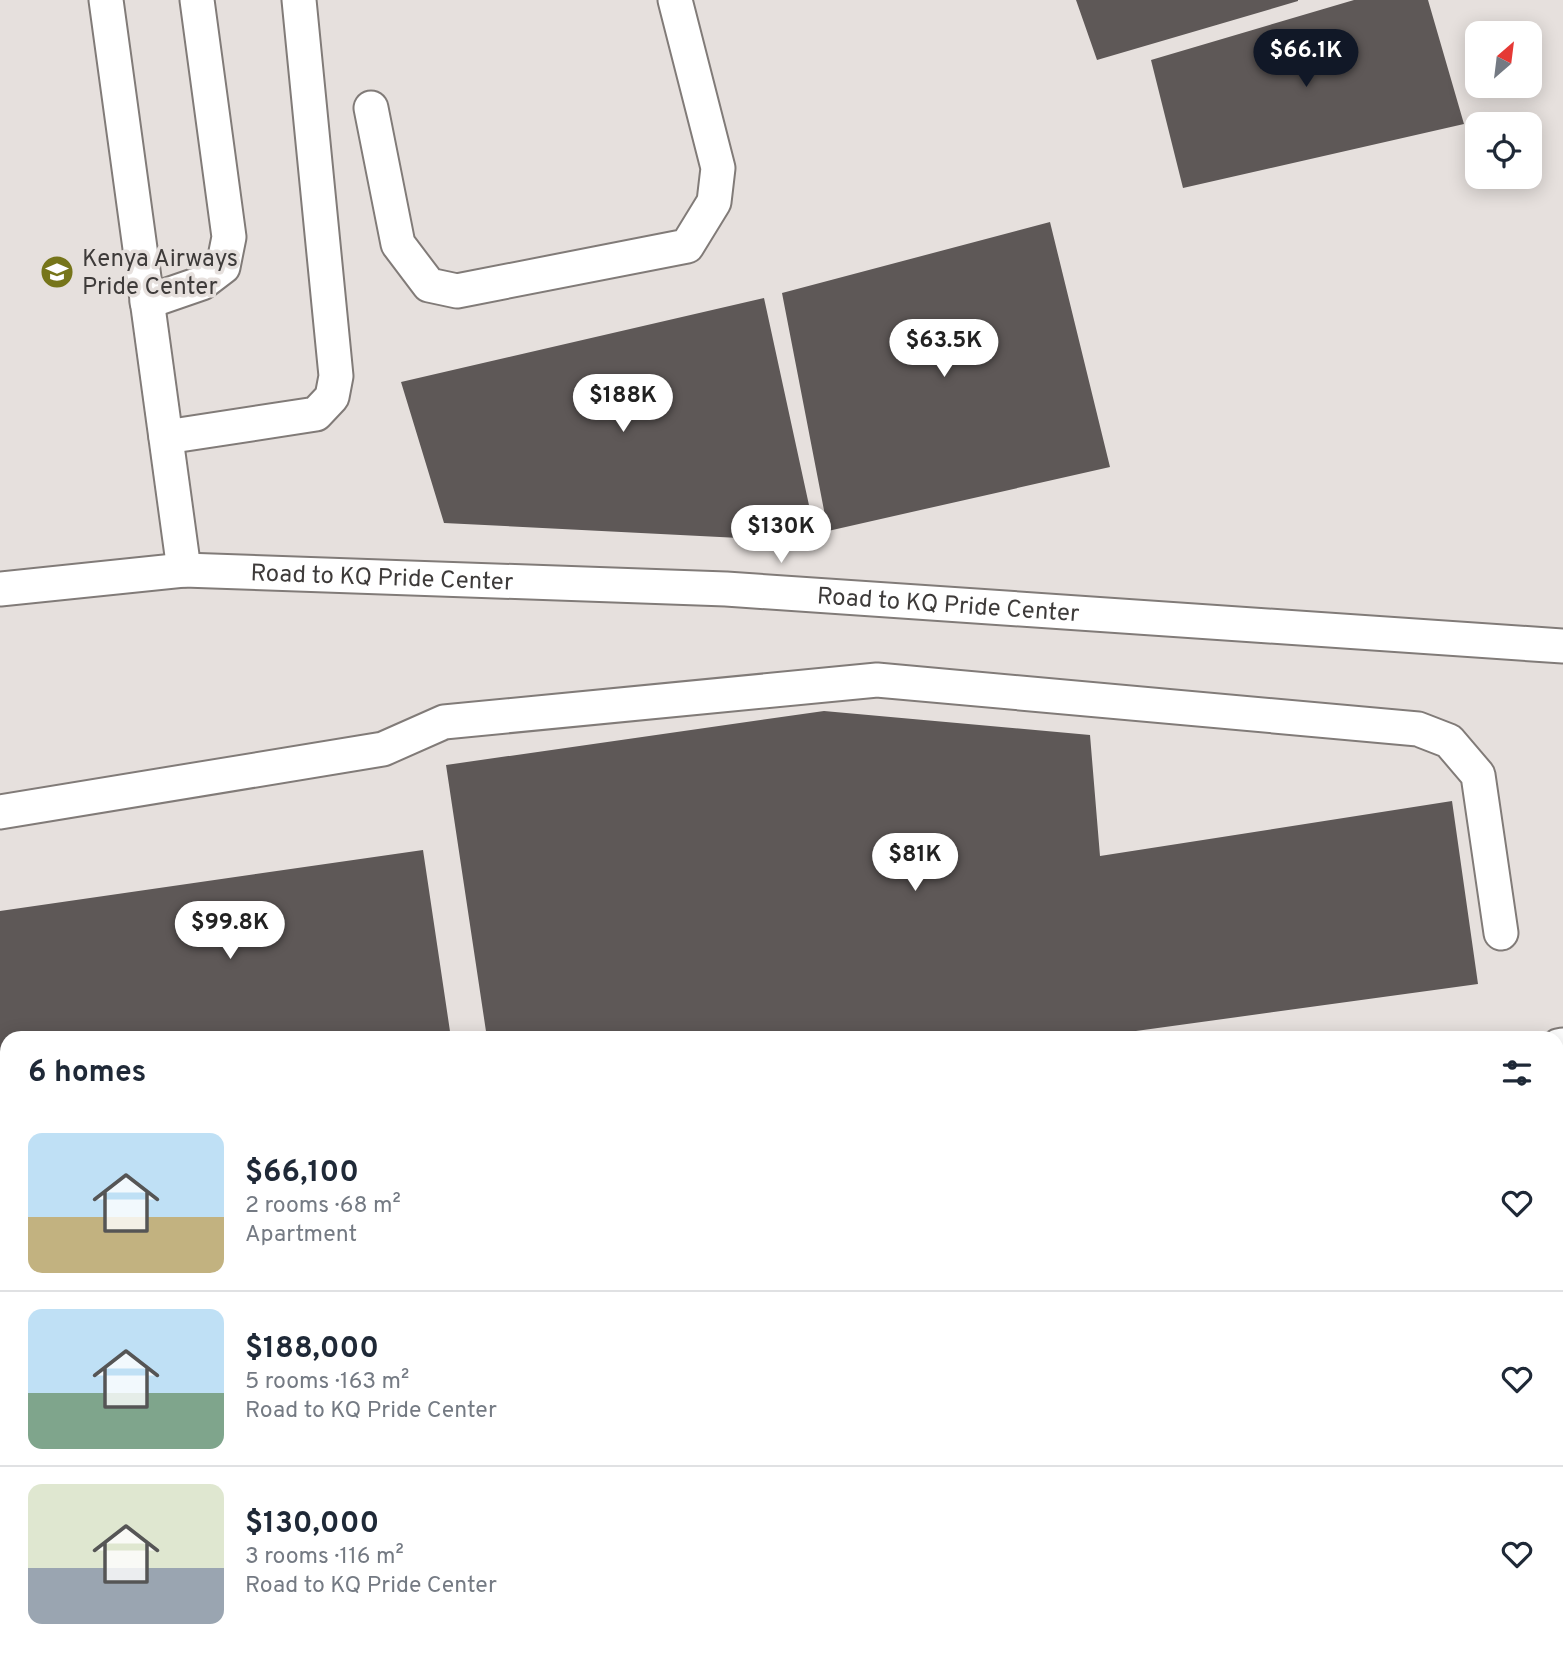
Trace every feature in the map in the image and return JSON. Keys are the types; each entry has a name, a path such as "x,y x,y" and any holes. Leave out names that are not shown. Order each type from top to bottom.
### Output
{"street":[{"path":"106,0 184,570"},
{"path":"147,302 202,283 223,267 229,237 197,0"},
{"path":"166,437 316,414 332,397 336,376 299,0"},
{"path":"371,107 398,244 429,285 457,291 687,246 714,202 718,167 675,0"},
{"name":"Road to KQ Pride Center","path":"0,589 184,570 726,589 1563,646"},
{"path":"0,812 383,749 444,722 877,680 1418,729 1449,741 1478,775 1501,933"}],"building":[{"path":"1076,0 1298,0 1298,1 1097,60"},
{"path":"1354,0 1428,0 1464,124 1183,188 1151,60"},
{"path":"1050,222 1110,467 828,531 782,293"},
{"path":"764,298 817,542 444,523 401,382"},
{"path":"824,711 1090,735 1100,856 1452,801 1478,984 1136,1031 486,1031 446,765"},
{"path":"423,850 450,1031 0,1031 0,911"}],"place":[{"name":"Kenya Airways Pride Center","path":"57,272"}]}
